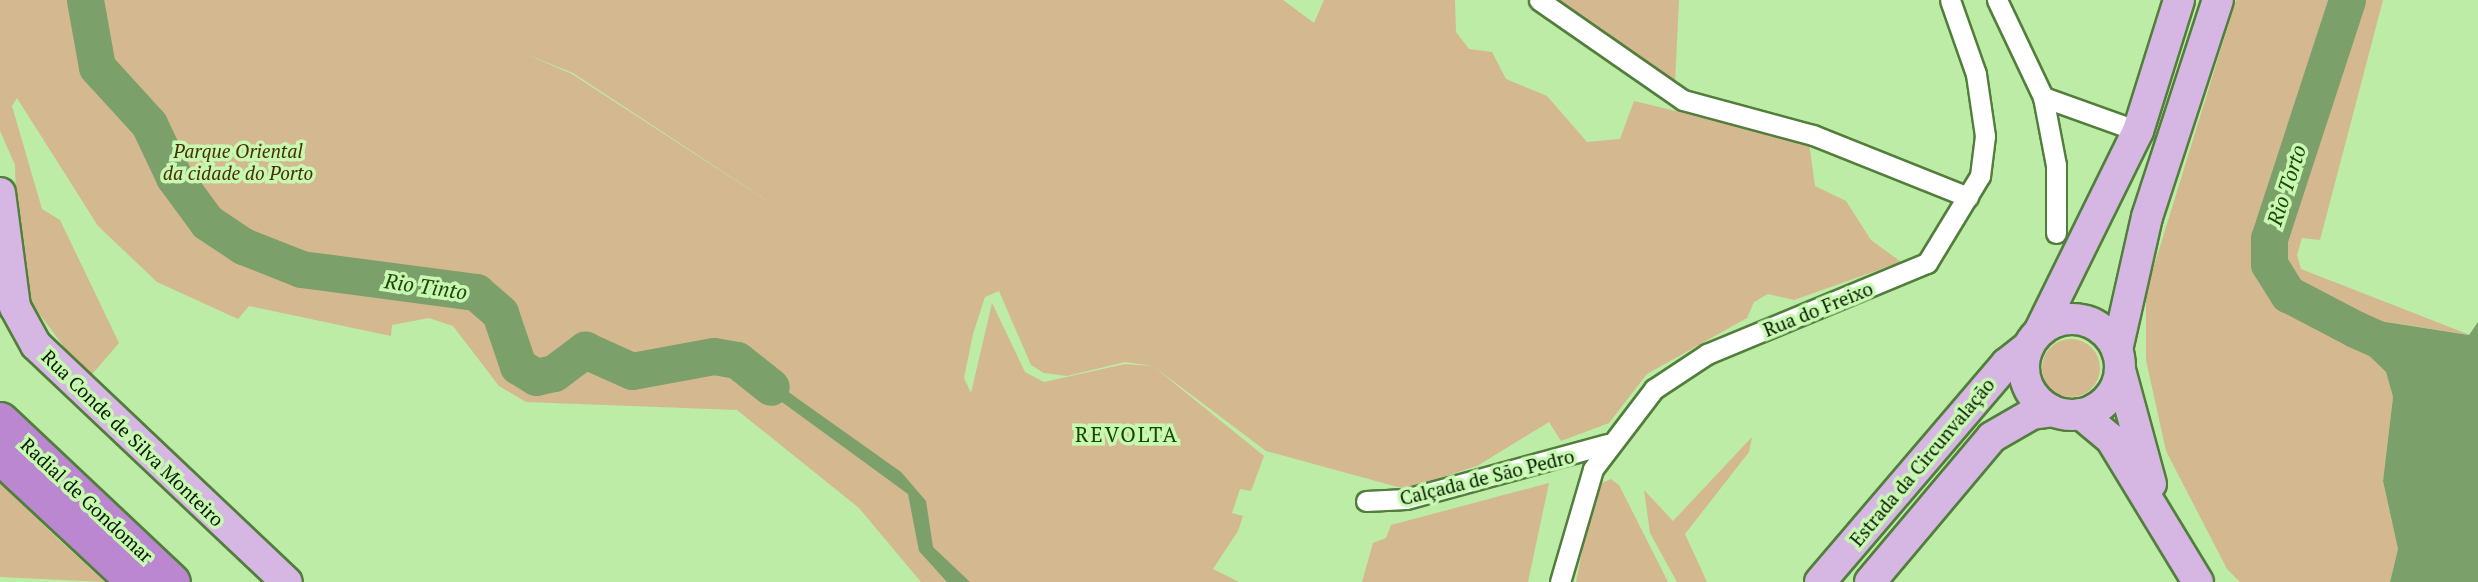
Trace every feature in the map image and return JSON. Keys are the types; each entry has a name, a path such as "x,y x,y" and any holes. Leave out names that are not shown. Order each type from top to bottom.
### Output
{"highway":[{"name":"Radial de Gondomar","path":"0,420 172,582"},
{"name":"Radial de Gondomar","path":"0,456 135,582"}],"main road":[{"path":"2179,0 2137,131 2024,362 2031,391 2111,439 2198,582"},
{"path":"2067,413 2105,402 2119,360 2147,216 2218,0"},
{"name":"Rua Conde de Silva Monteiro","path":"0,193 15,307 36,345 287,582"},
{"path":"2034,339 2067,319 2083,320 2109,336 2119,360 2162,521"},
{"name":"Estrada da Circunvalação","path":"1820,582 2006,363 2034,339"},
{"name":"Estrada da Circunvalação","path":"1870,582 1992,437 2032,414 2067,413"}],"street":[{"path":"1539,0 1683,100 1813,135 1968,197"},
{"name":"Rua do Freixo","path":"1560,582 1592,469 1607,444 1654,389 1707,355 1916,272 1968,197 1980,176 1984,112 1950,0"},
{"path":"1997,0 2043,97 2056,165 2056,233"},
{"path":"2043,97 2137,131"},
{"name":"Calçada de São Pedro","path":"1366,501 1406,499 1607,444"}],"green space":[{"name":"Parque Oriental da cidade do Porto","path":"0,0 1283,0 1314,23 1324,0 1455,0 1456,32 1469,49 1492,52 1506,79 1547,96 1587,142 1620,139 1634,101 1809,143 1815,186 1846,201 1871,240 1901,262 1794,300 1768,294 1754,302 1747,318 1647,374 1609,423 1561,441 1549,422 1477,466 1405,489 1266,451 1153,366 1264,456 1251,491 1240,489 1232,513 1243,516 1238,531 1213,569 1239,582 921,582 859,508 737,410 526,402 499,386 453,326 429,318 392,325 391,336 249,306 238,319 157,282 98,226 17,98 12,106 42,209 60,220 119,343 88,379 29,300 17,239 15,165 0,131","holes":["523,53 573,73 787,214 572,74","999,291 1031,365 1044,373 1067,376 1125,362 1153,366 1125,364 1044,382 1025,372 992,303 971,393 964,378 973,334 985,297"]},
{"path":"1556,0 1679,0 1675,83"},
{"path":"2236,0 2383,0 2320,240 2302,238 2297,255 2301,269 2470,335 2361,318 2351,336 2386,372 2393,397 2383,481 2398,549 2390,582 2240,582 2227,569 2166,451 2146,360 2146,292"},
{"path":"2071,339 2082,341 2095,352 2100,368 2098,379 2087,392 2071,397 2060,395 2047,384 2042,368 2044,357 2055,344"},
{"path":"1752,437 1749,452 1685,534 1707,582 1677,582 1650,533 1644,490 1673,521"},
{"path":"1611,479 1619,485 1668,582 1576,582 1595,486"},
{"path":"0,482 56,537 105,582 0,577"},
{"path":"1549,483 1528,582 1362,582 1373,543 1386,538 1391,525"}],"shaded area":[{"path":"2360,318 2469,335 2478,322 2478,582 2390,582 2398,549 2383,481 2393,397 2386,372 2350,337"},
{"path":"728,349 901,472 926,501 933,547 970,582 947,582 919,551 908,494 734,367"}],"waterway":[{"name":"Rio Tinto","path":"85,0 97,67 149,124 174,177 207,222 243,246 301,269 476,292 500,313 518,366 536,377 554,373 585,350 632,371 714,356 737,360 771,387"},
{"name":"Rio Torto","path":"2347,0 2269,238 2269,264 2288,294 2355,329 2418,357 2478,360"}],"district":[{"name":"REVOLTA","path":"1127,434"}]}
